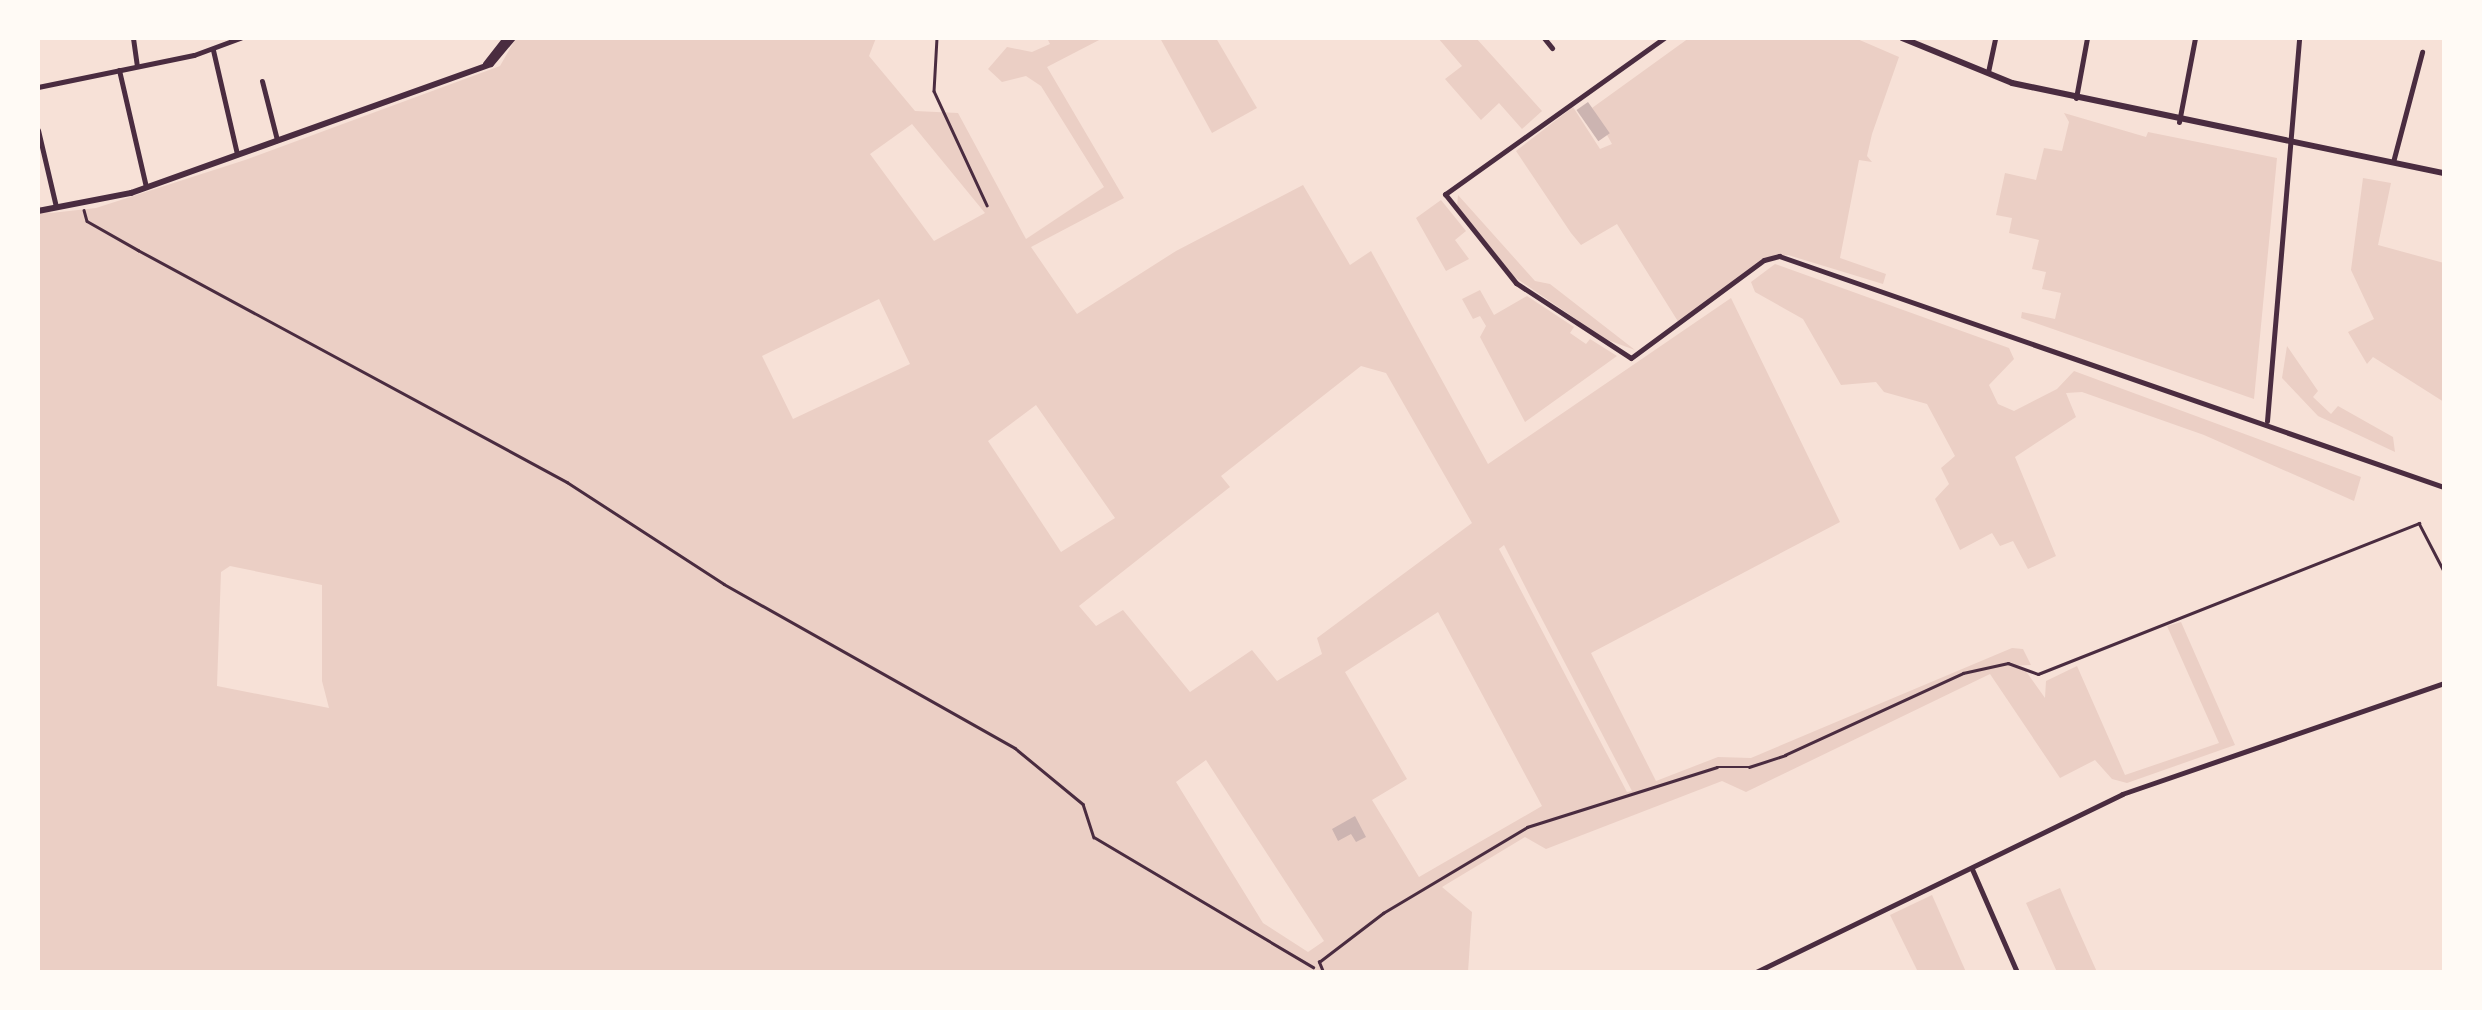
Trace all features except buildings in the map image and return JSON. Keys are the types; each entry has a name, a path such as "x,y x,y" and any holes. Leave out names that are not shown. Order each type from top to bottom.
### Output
{"street":[{"path":"133,38 136,66"},
{"path":"38,87 213,50 240,38"},
{"path":"38,211 146,187 477,69 510,38"},
{"path":"1544,38 1552,48"},
{"path":"1664,38 1446,194 1516,283 1628,356 1764,260 1779,256 2267,421 2444,488"},
{"path":"1902,38 1987,75 2076,98 2444,173"},
{"path":"1987,75 1995,38"},
{"path":"2076,98 2087,38"},
{"path":"2179,122 2194,38"},
{"path":"2267,421 2299,38"},
{"path":"213,50 237,154"},
{"path":"2392,162 2422,52"},
{"path":"119,70 146,187"},
{"path":"262,82 277,140"},
{"path":"38,130 56,208"},
{"path":"1756,972 2122,794 2444,683"},
{"path":"1972,868 2017,972"}],"lane":[{"path":"937,38 934,91 987,206"},
{"path":"1321,971 1319,962 1383,914 1527,827 1718,766 1749,767 1785,755 1962,673 2008,664 2038,674 2419,524 2444,571"}],"path":[{"path":"81,202 88,220 138,250 567,482 724,584 1016,748 1083,804 1094,836 1321,971"}],"shaded area":[{"path":"516,38 876,38 869,56 915,111 958,113 1026,239 1104,187 1041,86 1026,76 1002,82 988,69 1007,47 1032,52 1050,44 1047,38 1103,38 1047,67 1124,198 1031,247 1077,314 1176,251 1303,185 1350,265 1371,251 1488,464 1731,298 1840,522 1591,653 1656,781 1718,757 1751,758 2012,648 2023,649 2031,665 2009,666 2025,670 2045,698 2046,681 2077,666 2125,775 2219,743 2167,626 2181,622 2235,745 2127,783 2112,779 2095,760 2060,778 1990,674 1746,792 1722,781 1546,849 1525,837 1442,887 1472,912 1468,972 38,972 38,205 51,213 96,208 245,160 500,66","holes":["912,124 985,213 934,241 870,154","879,299 910,364 793,419 762,356","1361,366 1386,373 1472,523 1317,638 1322,654 1277,681 1252,650 1190,692 1123,610 1096,626 1079,606 1230,487 1221,476","1036,405 1115,518 1061,552 988,441","1504,545 1632,791 1627,792 1499,549","230,566 322,585 322,681 329,708 217,686 221,572","1438,612 1542,806 1419,877 1372,800 1407,779 1345,672","1206,760 1324,941 1308,952 1263,923 1176,782"]},
{"path":"1160,38 1216,38 1257,108 1212,133"},
{"path":"1438,38 1476,38 1542,111 1522,129 1499,103 1481,120 1445,79 1462,66"},
{"path":"1689,38 1855,38 1899,57 1872,134 1867,156 1872,162 1859,160 1840,258 1886,274 1883,284 1788,255 1764,260 1679,323 1617,224 1581,245 1571,233 1516,151 1573,107 1600,149 1612,144 1592,108"},
{"path":"2064,113 2146,137 2148,132 2277,158 2254,399 2021,318 2022,312 2055,319 2061,293 2042,289 2046,272 2032,269 2039,240 2009,233 2012,218 1996,215 2005,173 2036,180 2044,148 2062,151 2069,122"},
{"path":"2363,178 2391,183 2378,245 2444,263 2444,402 2373,357 2367,364 2348,332 2374,319 2351,270"},
{"path":"1458,195 1535,281 1550,284 1635,350 1605,339 1507,272 1457,207"},
{"path":"1441,200 1466,231 1455,240 1469,259 1446,271 1416,218"},
{"path":"1775,264 2009,348 2014,359 1989,385 1998,404 2014,411 2057,389 2074,371 2361,477 2354,501 2204,435 2082,392 2066,393 2076,417 2015,457 2056,556 2028,569 2013,541 2000,546 1992,533 1960,550 1935,499 1949,484 1941,468 1955,456 1927,404 1884,392 1876,382 1841,385 1803,319 1755,292 1751,282"},
{"path":"1480,290 1494,315 1527,296 1574,327 1570,333 1586,344 1590,339 1617,356 1525,422 1480,337 1486,326 1480,316 1473,319 1462,299"},
{"path":"2287,346 2318,391 2313,397 2331,414 2338,406 2393,437 2395,452 2318,416 2282,378"},
{"path":"2060,888 2097,972 2057,972 2026,903"},
{"path":"1932,895 1966,972 1918,972 1890,915"}]}
